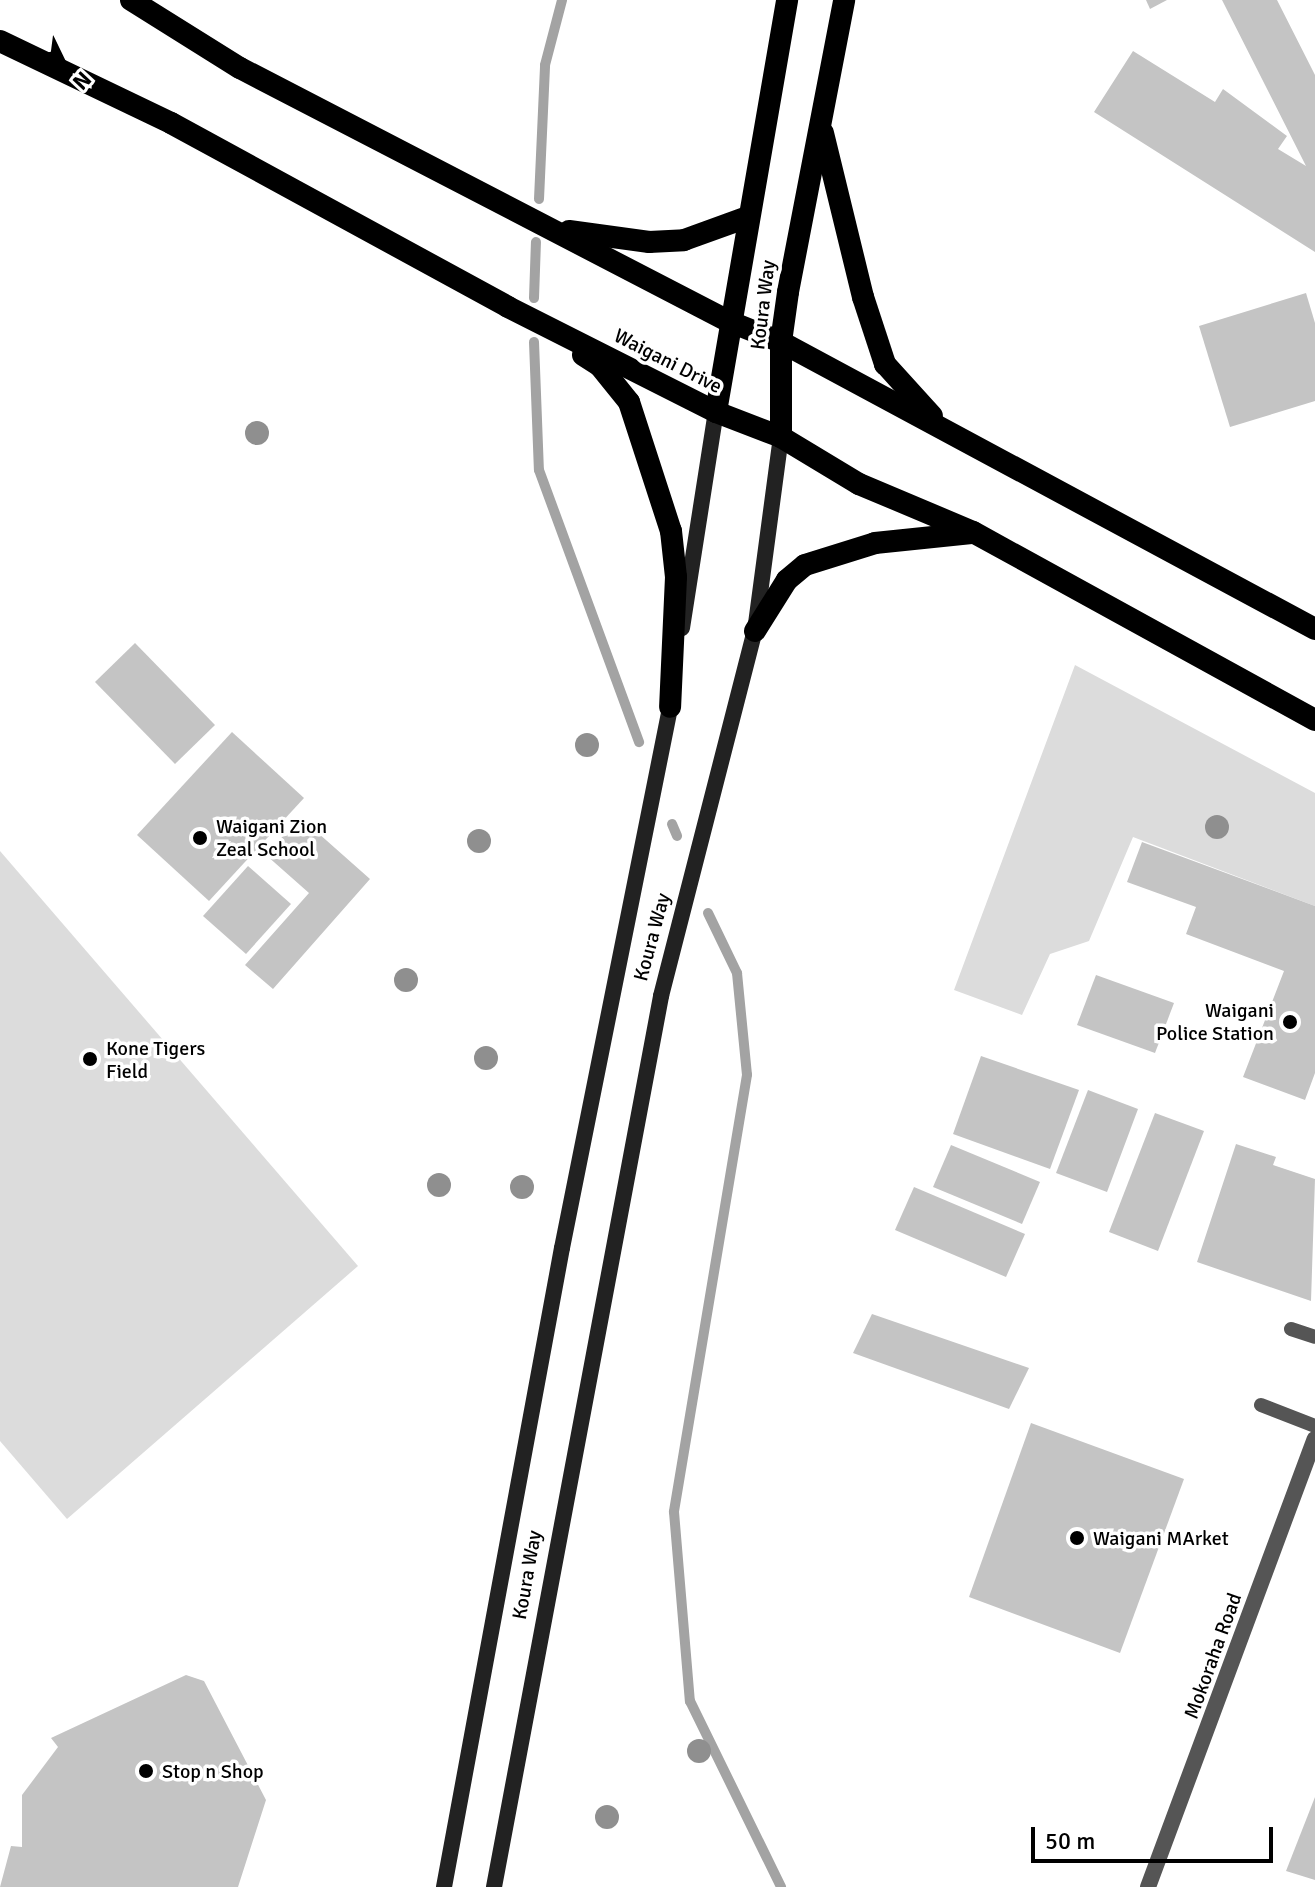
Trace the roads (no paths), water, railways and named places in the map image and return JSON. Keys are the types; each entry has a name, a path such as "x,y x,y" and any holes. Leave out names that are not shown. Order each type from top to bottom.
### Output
{"highway":[{"path":"131,0 240,68 728,321 781,342 1315,629"},
{"name":"Koura Way","path":"716,412 728,321 787,0"},
{"name":"Koura Way","path":"781,437 781,342 844,0"},
{"name":"Waigani Drive","path":"0,41 171,123 508,307 716,412 781,437 859,484 973,532 1315,720"},
{"path":"821,128 863,297 885,364 951,435"},
{"path":"556,230 649,242 684,240 748,217"},
{"path":"508,307 600,366 629,402 641,429 671,531 675,562 670,707"},
{"path":"755,631 787,580 805,565 875,543 973,532"}],"main road":[{"name":"Koura Way","path":"444,1887 559,1263 670,707 716,412"},
{"name":"Koura Way","path":"494,1887 661,996 755,631 781,437"}],"street":[{"name":"Mokoraha Road","path":"1155,1885 1315,1439"}],"lane":[{"path":"1291,1329 1315,1337"},
{"path":"1261,1405 1315,1426"}],"waterway":[{"path":"539,199 545,65 562,0"},
{"path":"534,298 536,242"},
{"path":"534,342 539,470 639,742"},
{"path":"672,824 677,836"},
{"path":"708,913 737,973 747,1075 674,1512 690,1701 781,1887"}],"place":[{"name":"Waigani Zion Zeal School","path":"200,838"},
{"name":"Waigani Police Station","path":"1290,1022"},
{"name":"Kone Tigers Field","path":"90,1059"},
{"name":"Waigani MArket","path":"1077,1538"},
{"name":"Stop n Shop","path":"146,1771"}]}
